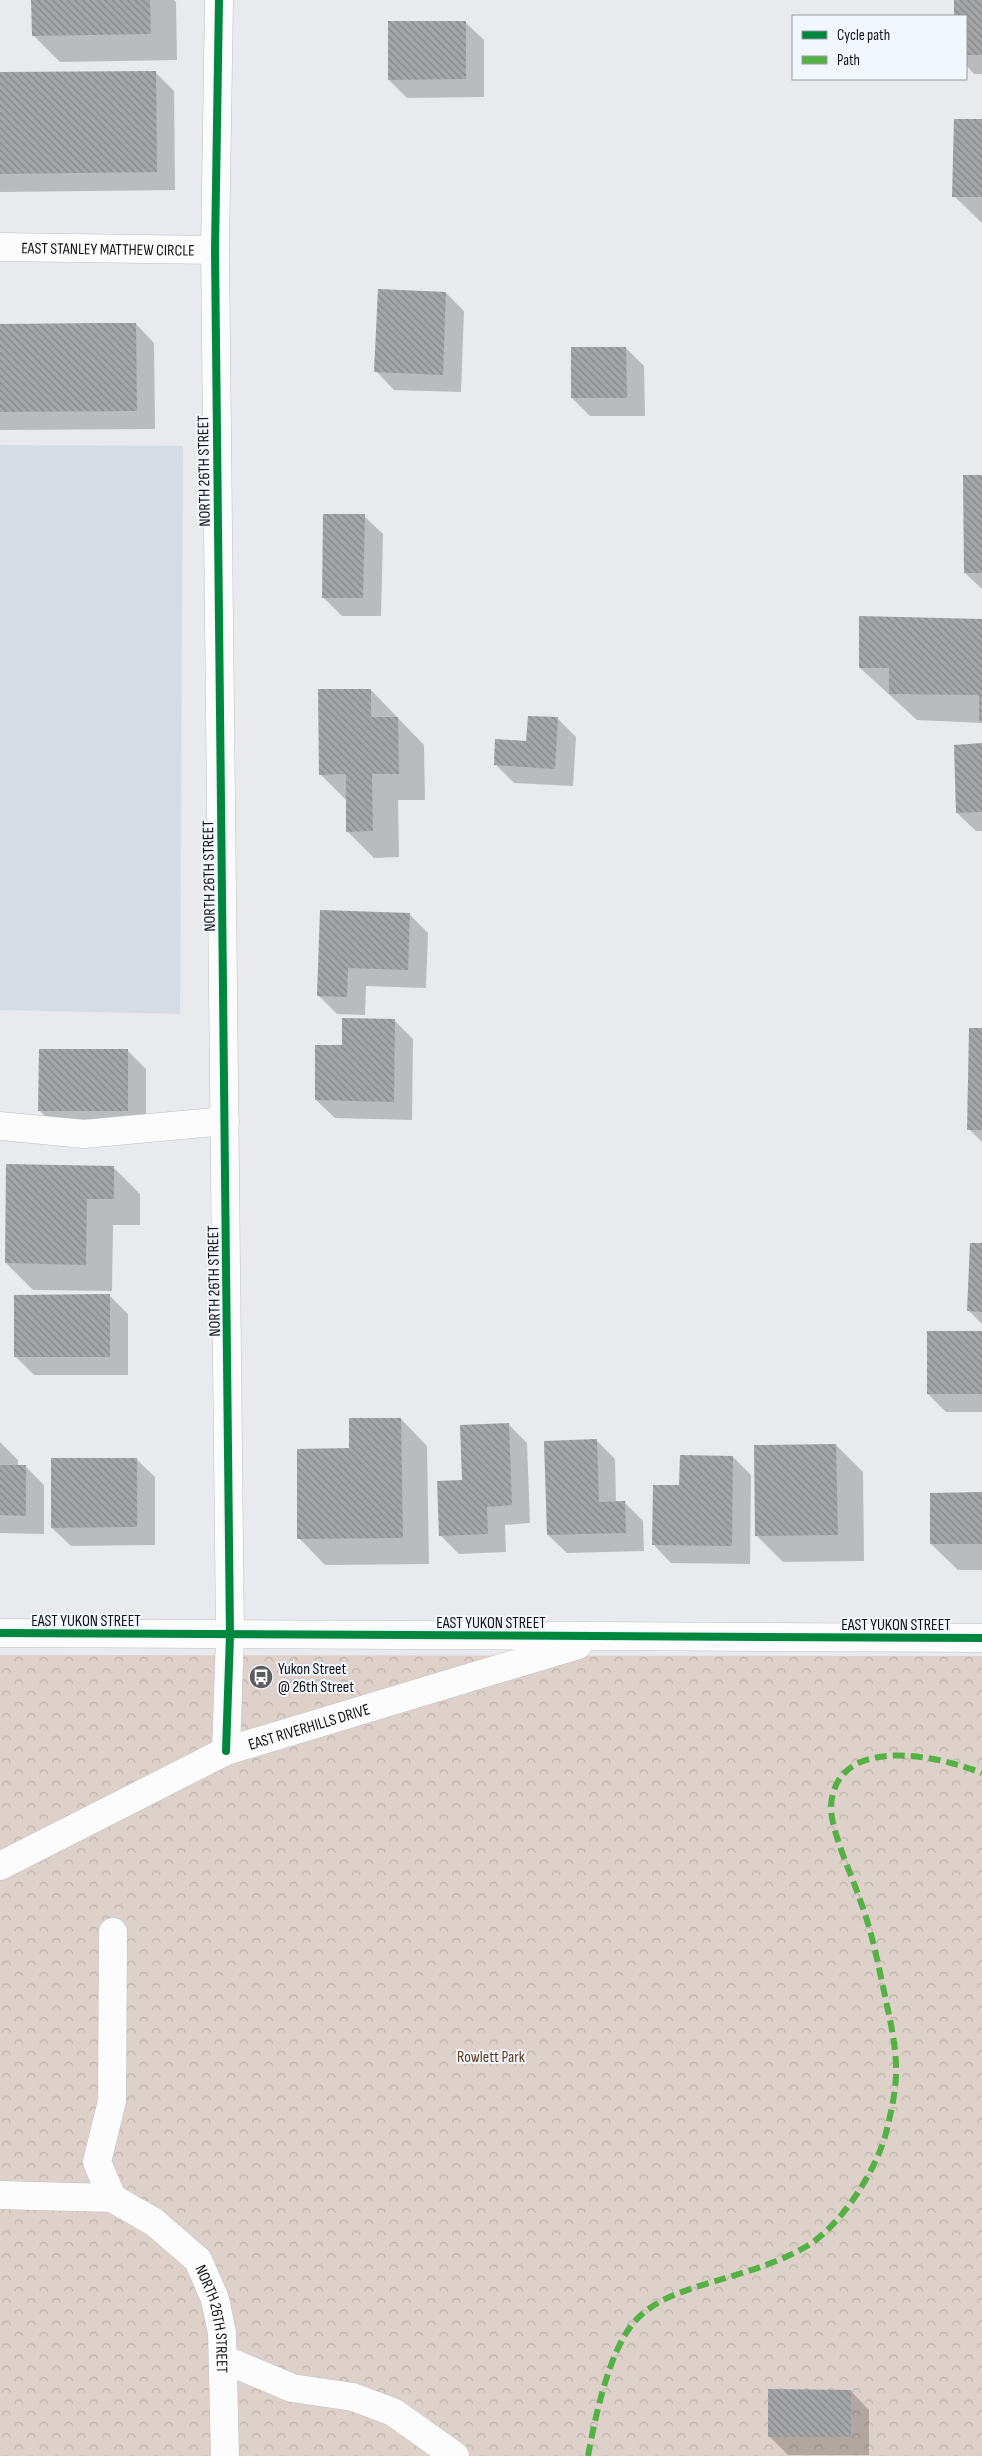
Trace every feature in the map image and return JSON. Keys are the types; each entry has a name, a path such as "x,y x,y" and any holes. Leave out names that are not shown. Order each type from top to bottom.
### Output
{"street":[{"name":"NORTH 26TH STREET","path":"219,0 215,250 230,1635 226,1751"},
{"name":"EAST STANLEY MATTHEW CIRCLE","path":"0,247 215,250"},
{"path":"0,1126 84,1134 224,1121"},
{"name":"EAST YUKON STREET","path":"0,1633 982,1638"},
{"name":"EAST RIVERHILLS DRIVE","path":"0,1866 226,1751 606,1636"},
{"path":"0,2195 112,2198 96,2162 112,2101 113,1932"},
{"name":"NORTH 26TH STREET","path":"112,2198 154,2222 198,2260 215,2298 222,2334 226,2456"},
{"path":"223,2359 292,2388 353,2397 393,2412 455,2456"}],"shaded area":[{"path":"0,445 183,446 180,1014 0,1010"}],"green space":[{"name":"Rowlett Park","path":"0,1655 982,1656 982,2456 0,2456"}],"building":[{"path":"31,0 150,0 151,34 32,36"},
{"path":"954,0 982,0 982,55 967,55 967,15 954,15"},
{"path":"388,21 466,21 466,79 388,80"},
{"path":"156,71 157,172 0,174 0,72"},
{"path":"954,119 982,119 982,197 952,197"},
{"path":"378,289 446,292 443,375 374,372"},
{"path":"136,323 137,411 0,412 0,324"},
{"path":"571,347 626,347 627,398 571,398"},
{"path":"963,475 982,475 982,573 964,573"},
{"path":"323,514 365,514 363,598 322,598"},
{"path":"859,616 982,619 982,721 979,721 979,695 889,694 889,668 859,668"},
{"path":"318,689 371,689 371,717 398,717 399,774 372,774 373,831 346,832 346,774 319,775"},
{"path":"528,716 558,717 555,769 494,765 495,739 526,741"},
{"path":"982,743 982,812 956,813 954,745"},
{"path":"320,910 410,913 408,970 348,968 347,997 317,996"},
{"path":"342,1018 395,1019 394,1102 315,1100 315,1045 342,1045"},
{"path":"969,1028 982,1028 982,1130 967,1130"},
{"path":"39,1049 128,1049 128,1111 38,1111"},
{"path":"6,1164 114,1166 114,1199 87,1199 86,1265 5,1263"},
{"path":"970,1243 982,1243 982,1312 967,1311"},
{"path":"110,1294 110,1357 14,1357 14,1295"},
{"path":"927,1331 982,1331 982,1394 927,1394"},
{"path":"349,1418 401,1418 403,1538 297,1539 297,1449 349,1448"},
{"path":"509,1423 512,1505 487,1507 488,1534 439,1536 437,1481 462,1480 460,1425"},
{"path":"597,1439 599,1502 625,1501 626,1533 547,1535 544,1441"},
{"path":"836,1444 838,1535 755,1536 754,1445"},
{"path":"680,1455 733,1456 732,1546 652,1545 653,1485 679,1485"},
{"path":"51,1458 137,1458 137,1527 51,1528"},
{"path":"0,1465 26,1465 26,1516 0,1515"},
{"path":"982,1492 982,1544 930,1544 930,1493"},
{"path":"768,2389 851,2390 851,2437 768,2437"}],"marked path":[{"path":"588,2456 604,2385 618,2349 635,2321 653,2306 674,2295 764,2266 807,2246 820,2237 845,2210 857,2194 876,2161 889,2121 895,2089 895,2047 871,1936 834,1827 831,1805 837,1782 851,1767 870,1759 893,1756 941,1761 982,1773"}],"cycle path":[{"path":"219,0 215,250 230,1635 226,1751"},
{"path":"0,1633 982,1638"}],"place":[{"name":"Yukon Street @ 26th Street","path":"261,1677"}]}
